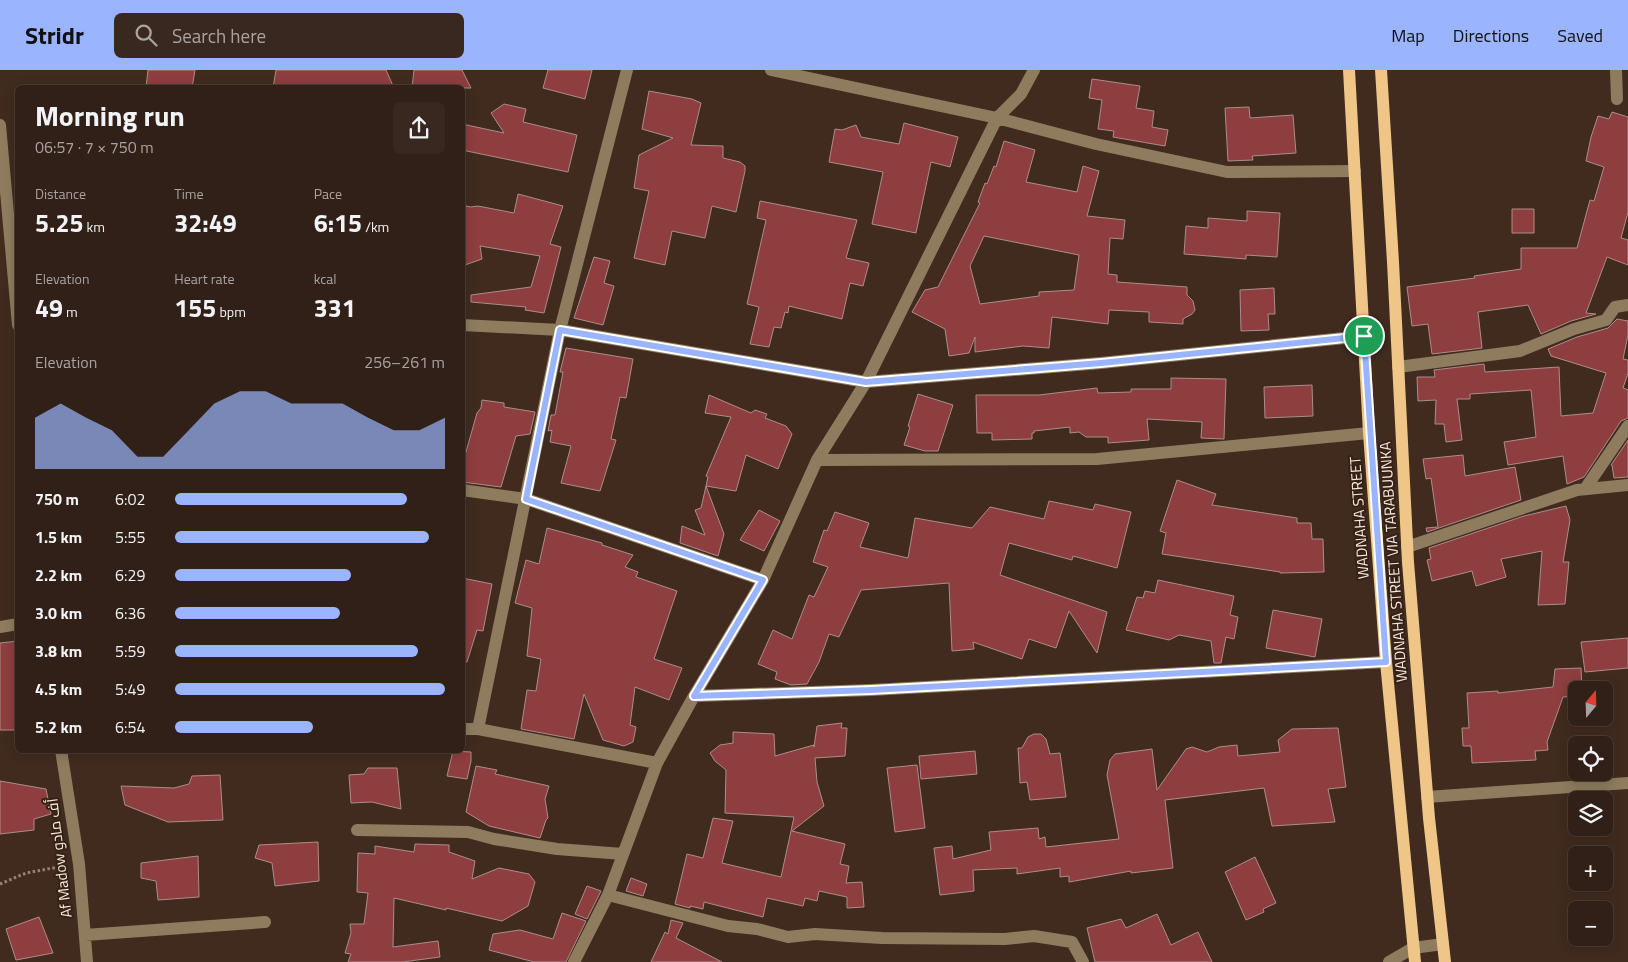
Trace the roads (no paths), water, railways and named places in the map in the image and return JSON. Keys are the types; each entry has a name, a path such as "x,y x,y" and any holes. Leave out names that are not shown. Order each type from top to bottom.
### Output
{"main road":[{"name":"WADNAHA STREET","path":"1349,70 1369,433 1386,662 1415,962"},
{"name":"WADNAHA STREET VIA TARABUUNKA","path":"1381,70 1407,548 1427,797 1445,962"}],"street":[{"path":"478,730 560,330 627,70"},
{"path":"771,70 997,118 1096,144 1227,172 1355,171"},
{"path":"574,962 608,895 657,763 694,696 763,580 818,460 866,382 997,118 1021,94 1034,70"},
{"path":"1616,70 1617,99"},
{"path":"0,125 13,225 15,265"},
{"path":"1398,367 1520,351 1574,329 1606,320 1615,307 1628,305"},
{"path":"465,325 560,330 866,382 1101,363 1364,336"},
{"path":"1585,489 1628,426"},
{"path":"818,460 1098,459 1369,433"},
{"path":"1407,548 1568,493 1585,489 1628,485"},
{"path":"465,490 526,499 763,580"},
{"path":"0,627 15,624"},
{"path":"694,696 871,690 1386,662"},
{"path":"465,729 657,763"},
{"name":"Af Madow أف مادو","path":"61,753 79,864 87,962"},
{"path":"1427,797 1628,783"},
{"path":"357,830 468,832 494,839 557,849 623,854"},
{"path":"608,895 728,926 757,928 788,937 815,934 882,938 1005,939 1034,936 1059,939 1072,942 1083,962"},
{"path":"85,935 265,922"},
{"path":"1390,962 1413,948 1443,944"}]}
